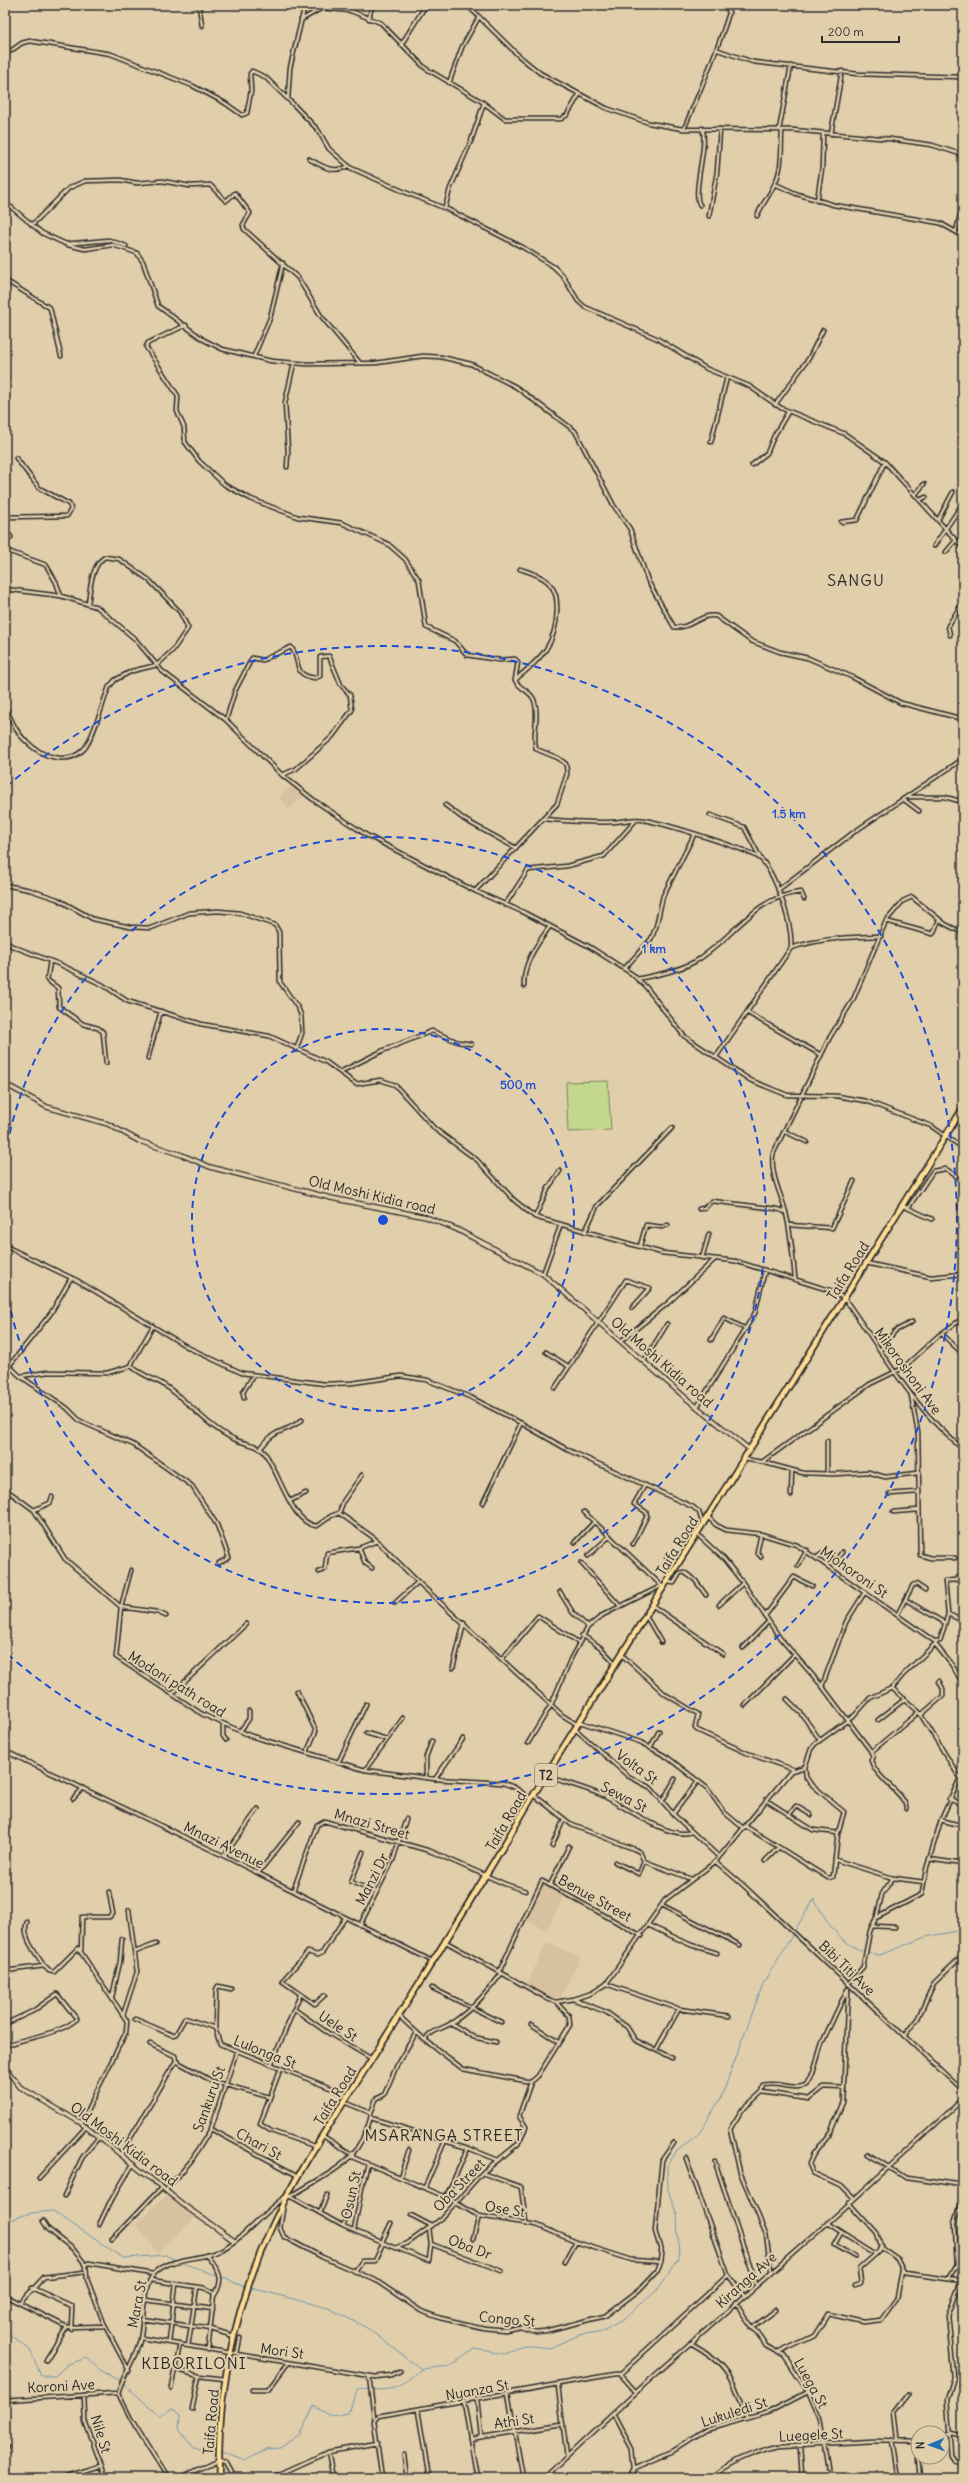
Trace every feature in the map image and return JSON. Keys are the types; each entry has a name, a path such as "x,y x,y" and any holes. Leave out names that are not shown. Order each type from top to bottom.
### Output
{"highway":[{"name":"Taifa Road","path":"219,2478 218,2460 225,2379 230,2354 251,2278 284,2202 289,2196 298,2176 487,1875 532,1797 703,1526 749,1449 903,1206 945,1134 961,1114 963,1108"}],"street":[{"path":"199,5 202,26"},
{"path":"288,98 289,72 305,5"},
{"path":"369,19 372,5"},
{"path":"401,46 426,5"},
{"path":"467,5 530,66 579,95 616,112 642,120 684,129 780,130 932,145 963,155"},
{"path":"684,129 718,50 723,25 729,13 726,5"},
{"path":"302,20 320,8 349,9 382,24 401,46 425,68 484,103 508,120 532,118 556,120 566,116 579,95"},
{"path":"449,83 461,49 479,17"},
{"path":"5,55 22,44 30,41 111,54 193,86 225,104 242,116 248,110 251,91 250,76 252,71 265,77 288,98 318,130 332,152 349,166 368,177 445,208 516,243 554,267 563,276 578,301 585,307 658,339 707,369 749,386 775,405 788,412 845,434 885,462 963,548"},
{"path":"718,50 750,62 842,71 858,74 963,77"},
{"path":"757,216 775,184 781,158 780,130 791,66"},
{"path":"831,134 842,71"},
{"path":"445,208 450,189 471,141 484,103"},
{"path":"700,205 698,191 703,144 702,128"},
{"path":"709,216 717,172 720,129"},
{"path":"818,201 821,182 823,134"},
{"path":"959,154 963,145"},
{"path":"309,159 333,170 342,170 349,166"},
{"path":"32,225 69,188 85,181 120,180 137,183 160,181 190,186 210,185 224,201 236,194 250,213 243,225 244,229 261,246 283,263 302,283 329,327 360,364"},
{"path":"775,184 818,201 932,221 946,225 963,236"},
{"path":"5,202 23,215 32,225 44,234 64,244 84,248 115,245 137,253 143,262 157,304 216,346 271,361 360,364 391,362 423,356 461,361 516,387 570,426 578,435 614,506 630,529 648,581 674,627 685,626 706,616 716,616 751,641 780,652 808,658 836,669 901,703 963,719"},
{"path":"956,232 963,202"},
{"path":"64,244 109,240 126,246"},
{"path":"254,356 270,318 283,263"},
{"path":"5,280 50,308 61,356"},
{"path":"186,325 148,343 146,347 178,396 177,411 184,427 185,442 199,461 225,485 251,499 298,517 342,523 388,544 405,559 419,580 426,627 455,641 467,655 499,660 516,660 518,663 515,680"},
{"path":"775,405 809,358 823,330"},
{"path":"286,467 288,452 285,403 294,362"},
{"path":"711,442 727,378"},
{"path":"752,465 767,453 774,436 788,412"},
{"path":"5,518 67,516 71,509 69,504 39,488 16,458"},
{"path":"841,522 857,520 885,462"},
{"path":"915,495 924,484"},
{"path":"938,520 953,492"},
{"path":"920,500 926,497"},
{"path":"934,546 959,509"},
{"path":"5,530 11,536 5,544"},
{"path":"946,552 956,540"},
{"path":"5,550 46,565 56,582 61,596"},
{"path":"5,706 13,725 27,742 39,750 66,760 85,749 108,687 115,680 132,671 157,665 173,650 188,628 180,612 149,580 118,559 104,557 96,569 88,604"},
{"path":"515,680 547,648 554,638 556,627 556,592 544,579 520,568"},
{"path":"5,589 61,596 88,604 111,616 136,639 157,665 226,720 282,774 315,801 368,836 475,891 550,926 590,947 637,979 684,1036 766,1088 787,1095 852,1098 866,1101 931,1126 945,1134 963,1148"},
{"path":"950,635 948,626 963,602"},
{"path":"226,720 235,691 252,658 263,660 290,648 297,659 296,665 300,671 305,676 316,678 320,676 320,657 329,656 341,685 350,695 352,710 332,737 296,768 282,774"},
{"path":"475,891 557,804 565,782 567,768 562,760 536,749 534,700 515,680"},
{"path":"778,890 854,832 963,759"},
{"path":"904,798 945,797 963,802"},
{"path":"904,798 919,811"},
{"path":"445,805 465,820 516,848"},
{"path":"710,815 744,827 780,895 790,931 791,948 748,1013 716,1057"},
{"path":"544,819 605,822 637,819 753,854 761,860"},
{"path":"505,905 528,870 567,866 604,856 637,819"},
{"path":"624,969 651,939 656,927 663,896 694,835"},
{"path":"5,885 30,890 58,899 93,919 130,927 151,928 189,913 218,911 240,913 275,925 279,932 280,982 298,1008 300,1015 302,1033 296,1050"},
{"path":"637,979 675,971 697,960 756,910 780,895 801,892 804,899"},
{"path":"795,1278 786,1212 777,1188 771,1162 772,1154 800,1096 821,1055 853,1000 886,921 903,901 910,897 917,900 939,920 963,934"},
{"path":"886,921 933,934 939,920"},
{"path":"524,986 525,967 539,940 550,926"},
{"path":"791,948 808,943 838,938 880,936"},
{"path":"5,941 12,946 50,961 103,986 127,1001 201,1024 269,1036 296,1050 326,1062 356,1084 382,1080 395,1085 435,1129 477,1160 514,1200 535,1216 585,1232 662,1253 735,1262 795,1278 832,1291 844,1298"},
{"path":"50,961 47,980 58,988 59,1007 83,1024 98,1028 103,1032 106,1063"},
{"path":"148,1058 161,1011"},
{"path":"748,1013 821,1055"},
{"path":"340,1072 382,1051 432,1031 458,1042 471,1044"},
{"name":"Old Moshi Kidia road","path":"5,1084 47,1107 108,1124 139,1141 182,1155 210,1167 337,1199 426,1216 456,1229 543,1274 697,1407 749,1449"},
{"path":"585,1232 597,1206 672,1128"},
{"path":"784,1131 807,1142"},
{"path":"908,1208 932,1171 946,1169 956,1176"},
{"path":"535,1216 549,1187 560,1171"},
{"path":"788,1225 832,1228 854,1180"},
{"path":"699,1208 704,1208 712,1201 777,1209 786,1212"},
{"path":"903,1206 932,1219"},
{"path":"543,1274 561,1224"},
{"path":"640,1246 646,1225 662,1227 668,1225"},
{"path":"702,1258 709,1234"},
{"path":"5,1246 71,1278 222,1365 253,1376 324,1384 352,1383 410,1376 436,1383 521,1423 568,1450 697,1509 703,1526"},
{"path":"621,1341 668,1303 715,1259"},
{"path":"866,1263 931,1277 963,1274"},
{"path":"697,1407 756,1313 765,1270"},
{"path":"8,1366 51,1313 71,1278"},
{"path":"555,1388 568,1366 626,1280 650,1288 632,1308"},
{"name":"Mikoroshoni Ave","path":"844,1298 911,1394 937,1426 963,1448"},
{"path":"711,1340 724,1318 746,1329"},
{"path":"762,1462 870,1384 888,1374 896,1372 914,1360 942,1334 963,1318"},
{"path":"880,1350 895,1331 912,1322"},
{"path":"644,1361 667,1324"},
{"path":"20,1376 48,1372 107,1373 131,1366 153,1326"},
{"path":"942,1334 963,1354"},
{"path":"546,1352 568,1366"},
{"path":"5,1362 20,1376 67,1408 80,1421 134,1445 192,1486 219,1530 229,1558 219,1563"},
{"path":"131,1366 138,1372 165,1385 210,1426 235,1440 261,1448 279,1477 290,1501 302,1519 311,1526 322,1524 330,1516 339,1513"},
{"path":"244,1398 244,1392 253,1376"},
{"path":"911,1394 917,1428 920,1555 931,1558 955,1558"},
{"path":"261,1448 270,1435 291,1428 302,1420"},
{"path":"483,1502 521,1423"},
{"path":"827,1441 827,1474"},
{"path":"744,1459 762,1462 792,1471 827,1474 868,1472 884,1477 918,1473"},
{"path":"790,1495 792,1471"},
{"path":"339,1513 344,1500 362,1475"},
{"path":"633,1544 647,1516 646,1512 634,1504 645,1485"},
{"path":"5,1489 34,1510 65,1559 121,1607 157,1612 166,1616"},
{"path":"889,1494 918,1492"},
{"path":"290,1501 306,1493"},
{"path":"34,1510 50,1503 52,1497"},
{"path":"893,1512 919,1510"},
{"path":"584,1512 665,1584"},
{"path":"339,1513 377,1540 418,1582 562,1715 578,1726 625,1736 667,1757 698,1781 744,1827 828,1878 833,1877 838,1833 844,1810 810,1783 806,1777 805,1767 811,1749 820,1740 848,1721 870,1698 892,1688 903,1675 940,1640 948,1614 944,1581 956,1580 963,1572"},
{"name":"Mjohoroni St","path":"708,1517 716,1525 726,1530 761,1534 787,1541 807,1550 816,1558 936,1643 952,1665 963,1684"},
{"path":"575,1542 594,1522"},
{"path":"697,1534 724,1558 743,1583 768,1622 794,1655 822,1686 871,1752 873,1766 886,1783 905,1801 906,1808"},
{"path":"761,1534 757,1552 761,1557"},
{"path":"588,1556 610,1536"},
{"path":"318,1572 325,1570 327,1553 359,1548 377,1540"},
{"path":"359,1548 365,1563 372,1568"},
{"path":"798,1566 807,1550"},
{"path":"816,1558 823,1553 836,1560 842,1552"},
{"path":"581,1563 620,1606"},
{"path":"121,1607 131,1570"},
{"path":"528,1743 551,1705 578,1642 588,1627 603,1615 620,1606 665,1584 674,1582 680,1573 684,1572 695,1580 706,1596"},
{"path":"765,1616 794,1577 812,1586"},
{"path":"395,1603 418,1582"},
{"path":"719,1605 743,1583"},
{"path":"897,1615 915,1584 925,1590"},
{"path":"560,1592 573,1613 588,1627"},
{"path":"822,1686 846,1622 865,1592"},
{"path":"906,1600 945,1624"},
{"path":"653,1606 722,1654"},
{"name":"Modoni path road","path":"121,1607 116,1657 223,1725 338,1763 365,1770 435,1779 503,1783 532,1797 572,1825 640,1852 644,1861"},
{"path":"948,1614 963,1621"},
{"path":"646,1615 661,1642"},
{"path":"502,1659 538,1616 578,1642"},
{"path":"743,1648 768,1622"},
{"path":"453,1668 464,1623"},
{"path":"173,1693 246,1624"},
{"path":"582,1635 600,1647 616,1664"},
{"path":"622,1655 665,1694 698,1714 699,1718 695,1726 697,1730 747,1754 793,1769 805,1767"},
{"path":"745,1705 794,1655"},
{"path":"871,1752 943,1696 943,1689 939,1681"},
{"path":"877,1917 920,1896 941,1820 960,1777 920,1714 892,1688"},
{"path":"297,1691 316,1731 307,1752"},
{"path":"787,1699 801,1713 820,1740"},
{"path":"878,1720 905,1699"},
{"path":"338,1763 366,1704"},
{"path":"240,1731 249,1719 249,1711"},
{"path":"365,1770 386,1739 403,1718"},
{"path":"223,1725 223,1736 226,1740"},
{"name":"Volta St","path":"578,1726 628,1776 651,1788 673,1814 719,1857"},
{"path":"650,1748 659,1731"},
{"path":"366,1733 386,1739"},
{"path":"435,1779 463,1739"},
{"path":"426,1778 426,1757 432,1741"},
{"name":"Mnazi Avenue","path":"5,1751 224,1856 432,1961"},
{"path":"445,1942 540,1995 556,2002 574,1999 592,1993 606,1984 642,1936 662,1905 691,1879 715,1862 793,1769"},
{"name":"Sewa St","path":"546,1776 598,1794 662,1827 684,1835 691,1832"},
{"path":"662,1802 675,1779"},
{"path":"673,1814 698,1781"},
{"path":"72,1799 83,1788"},
{"path":"949,1799 963,1805"},
{"path":"766,1800 812,1830 838,1833"},
{"path":"788,1815 796,1806 811,1816"},
{"path":"224,1856 258,1809"},
{"name":"Manzi Dr","path":"360,1925 401,1842 406,1819"},
{"path":"552,1846 564,1819"},
{"path":"941,1820 963,1826"},
{"path":"258,1873 299,1822"},
{"name":"Mnazi Street","path":"293,1891 320,1822 401,1842 487,1875 504,1884 526,1891"},
{"path":"550,1885 569,1846"},
{"path":"765,1861 778,1848"},
{"path":"363,1852 351,1882 376,1892"},
{"path":"929,1859 963,1864"},
{"path":"836,1860 893,1878 924,1882"},
{"path":"615,1862 639,1874 644,1861 691,1879"},
{"name":"Bibi Titi Ave","path":"715,1862 740,1881 963,2091"},
{"path":"854,2198 841,2186 813,2173 809,2164 813,2154 831,2131 841,2108 844,2088 849,1984 863,1967 872,1926 877,1917 882,1894 893,1878"},
{"name":"Benue Street","path":"500,1973 540,1882 550,1885 642,1936"},
{"path":"81,2123 126,2032 128,2024 81,1950 82,1917 109,1917 114,1914 109,1892"},
{"path":"662,1905 740,1945"},
{"path":"123,2016 136,1978 135,1952 129,1910"},
{"path":"325,1995 315,2004 282,1983 282,1979 308,1952 317,1955 322,1953 345,1918"},
{"path":"27,1922 24,1928 26,1937 44,1966 49,1971 54,1972 76,1949 81,1950"},
{"path":"648,1925 691,1945 717,1953"},
{"path":"872,1926 895,1927"},
{"path":"112,1997 120,1962 122,1939"},
{"path":"135,1952 156,1944"},
{"path":"904,2036 918,2018 934,1984 963,1955"},
{"path":"5,1971 44,1966"},
{"path":"425,2040 439,2027 451,2023 472,2008 500,1973"},
{"path":"606,1984 679,2009 729,2016"},
{"name":"Lulonga St","path":"231,1989 220,1986 216,1987 215,2028 220,2044 237,2050 280,2070 348,2095"},
{"path":"432,1988 501,2022"},
{"path":"771,2270 766,2234 740,2172 730,2129 742,2110 762,2092 764,2085 770,2084 788,2087 806,2085 812,2074 822,2043 848,1989"},
{"path":"5,2024 33,2011 56,1994 77,2019 62,2028 21,2039 5,2046"},
{"path":"271,2065 300,1995"},
{"path":"574,1999 606,2012 627,2027 635,2040 672,2058"},
{"name":"Oba Street","path":"397,2248 408,2243 432,2226 482,2173 518,2144 525,2130 525,2125 520,2121 519,2116 531,2082 538,2076 570,2022 556,2002"},
{"name":"Uele St","path":"294,2009 325,2031 372,2059"},
{"path":"656,2050 679,2009"},
{"path":"399,2016 416,2033 463,2069 531,2082"},
{"path":"136,2020 172,2035 176,2034 185,2018 215,2028"},
{"path":"451,2023 473,2037 496,2042"},
{"path":"531,2024 558,2042"},
{"path":"416,2033 398,2063 384,2094 376,2099 371,2118 468,2148 498,2160"},
{"path":"150,2044 175,2056 176,2061 203,2077 269,2097"},
{"name":"Sankuru St","path":"166,2190 191,2161 211,2129 227,2085 237,2050"},
{"path":"122,2154 176,2061"},
{"name":"Old Moshi Kidia road","path":"5,2065 20,2087 81,2123 162,2187 233,2240"},
{"path":"280,2070 260,2124 271,2131 317,2147"},
{"path":"762,2092 810,2099 824,2087 844,2088"},
{"name":"Kiranga Ave","path":"544,2478 614,2415 636,2392 771,2270 828,2223 889,2165 963,2099"},
{"path":"344,2102 371,2114"},
{"path":"5,2104 5,2125"},
{"name":"Mara St","path":"118,2393 129,2371 141,2338 142,2319 150,2280 154,2274 179,2261 206,2255 220,2250 289,2196 337,2169 353,2156 362,2141 371,2118"},
{"path":"39,2178 86,2127"},
{"name":"Chari St","path":"211,2129 298,2176"},
{"name":"Ose St","path":"323,2136 368,2164 425,2187 479,2216 526,2223 548,2229 576,2242 632,2260 661,2262"},
{"path":"64,2196 82,2158 99,2137"},
{"path":"425,2187 445,2141"},
{"path":"661,2262 662,2254 655,2231 658,2190 662,2160 674,2143"},
{"path":"446,2197 468,2148"},
{"path":"400,2177 409,2150"},
{"path":"868,2154 889,2165 906,2178 963,2186"},
{"path":"686,2158 728,2275 744,2296"},
{"path":"715,2162 756,2284"},
{"path":"99,2225 108,2204 133,2163"},
{"name":"Osun St","path":"354,2230 368,2164"},
{"path":"482,2173 521,2187 526,2223"},
{"path":"112,2239 162,2187"},
{"path":"320,2213 327,2195"},
{"path":"289,2196 343,2226 397,2248"},
{"path":"949,2279 957,2265 955,2223 963,2196"},
{"name":"Congo St","path":"284,2202 280,2228 284,2237 380,2282 421,2311 440,2318 497,2330 520,2327 536,2332 605,2316 650,2279 661,2262"},
{"path":"780,2352 814,2336 828,2314 864,2322 881,2320 897,2298 902,2271 897,2259 881,2248 877,2234 849,2203"},
{"path":"343,2226 348,2210"},
{"path":"411,2215 432,2226"},
{"path":"473,2239 479,2216"},
{"path":"43,2221 48,2229 73,2249 86,2265 86,2272 105,2326 129,2371"},
{"path":"355,2271 362,2261 375,2261 390,2223"},
{"path":"828,2223 841,2233 876,2254"},
{"name":"Oba Dr","path":"397,2248 429,2261 431,2244 429,2228"},
{"path":"841,2233 834,2245 855,2257"},
{"path":"565,2262 576,2242"},
{"name":"Oba Dr","path":"431,2244 502,2271"},
{"path":"855,2285 861,2283 859,2269 881,2248"},
{"path":"206,2255 220,2272 220,2284 214,2296 208,2350"},
{"path":"86,2265 89,2263 154,2274"},
{"path":"902,2271 907,2274 962,2281 948,2316 954,2377 946,2400 951,2432 952,2459 963,2464"},
{"path":"20,2303 32,2288 44,2277 86,2272"},
{"path":"636,2392 620,2374 728,2275"},
{"path":"150,2280 210,2290 214,2296"},
{"path":"169,2342 176,2284"},
{"path":"188,2346 197,2287"},
{"path":"32,2288 72,2306 71,2329"},
{"path":"5,2296 71,2329 105,2326"},
{"path":"146,2300 213,2309"},
{"name":"Luega St","path":"735,2303 766,2346 780,2352 808,2392 820,2420 828,2469"},
{"path":"752,2328 776,2310"},
{"path":"142,2319 211,2329 235,2337"},
{"path":"46,2360 67,2327"},
{"name":"Mori St","path":"141,2338 369,2376 392,2375 400,2370"},
{"path":"237,2354 240,2338"},
{"path":"691,2343 713,2356 728,2370 747,2418"},
{"path":"171,2388 180,2344"},
{"path":"252,2390 268,2390 288,2363"},
{"path":"175,2369 199,2376 225,2379"},
{"name":"Nyanza St","path":"374,2418 620,2374"},
{"path":"192,2409 199,2376"},
{"path":"369,2376 382,2478"},
{"path":"558,2386 562,2424 568,2458"},
{"name":"Lukuledi St","path":"634,2468 673,2451 706,2430 769,2412 808,2392"},
{"path":"118,2393 131,2419 168,2478"},
{"name":"Koroni Ave","path":"5,2401 118,2393"},
{"path":"508,2394 523,2478"},
{"path":"898,2440 896,2412 908,2394"},
{"name":"Nile St","path":"84,2395 85,2421 100,2466 106,2478"},
{"path":"477,2399 481,2436"},
{"path":"464,2402 477,2478"},
{"path":"418,2410 429,2478"},
{"path":"614,2415 632,2449 634,2468 629,2478"},
{"name":"Athi St","path":"470,2439 562,2424"},
{"path":"951,2432 963,2436"},
{"name":"Luegele St","path":"712,2478 721,2470 764,2450 800,2445 825,2445 898,2440 910,2441"},
{"path":"892,2441 898,2478"},
{"path":"271,2478 328,2452 378,2443"},
{"path":"800,2445 802,2478"},
{"path":"328,2452 333,2478"},
{"path":"404,2455 407,2478"},
{"path":"179,2478 218,2460 225,2462 234,2478"},
{"path":"919,2465 920,2478"},
{"path":"61,2478 100,2466"},
{"path":"281,2473 283,2478"},
{"path":"33,2478 43,2478"}],"shaded area":[{"path":"293,784 305,795 289,809 279,797"},
{"path":"542,1883 564,1895 547,1930 525,1920"},
{"path":"547,1942 581,1957 561,1997 552,1998 527,1984"},
{"path":"168,2194 195,2218 158,2253 135,2224"}],"green space":[{"path":"608,1081 611,1130 568,1132 566,1082"}],"waterway":[{"path":"795,1930 814,1899 834,1930 846,1942 863,1951"},
{"path":"867,1952 880,1955 925,1937 963,1930"},
{"path":"251,2288 328,2308 367,2328 421,2369 450,2366 475,2349 505,2354 523,2345 551,2348 579,2335 603,2331 624,2319 657,2290 679,2259 677,2215 668,2190 667,2166 677,2151 698,2135 721,2098 763,1984 793,1934"},
{"path":"5,2222 30,2213 53,2211 123,2258 166,2255 177,2261"},
{"path":"180,2262 218,2276"},
{"path":"223,2278 245,2287"},
{"path":"5,2331 30,2350 41,2376 55,2376 68,2364 87,2358 100,2370 121,2381"},
{"path":"222,2452 245,2461 266,2449 280,2448 300,2434 314,2406 331,2416 348,2413 359,2389 379,2390 400,2386 421,2369"},
{"path":"124,2384 159,2415 172,2409 180,2416 179,2429 193,2448 216,2451"}],"district":[{"name":"SANGU","path":"856,580"},
{"name":"MSARANGA STREET","path":"444,2135"},
{"name":"KIBORILONI","path":"194,2363"}]}
